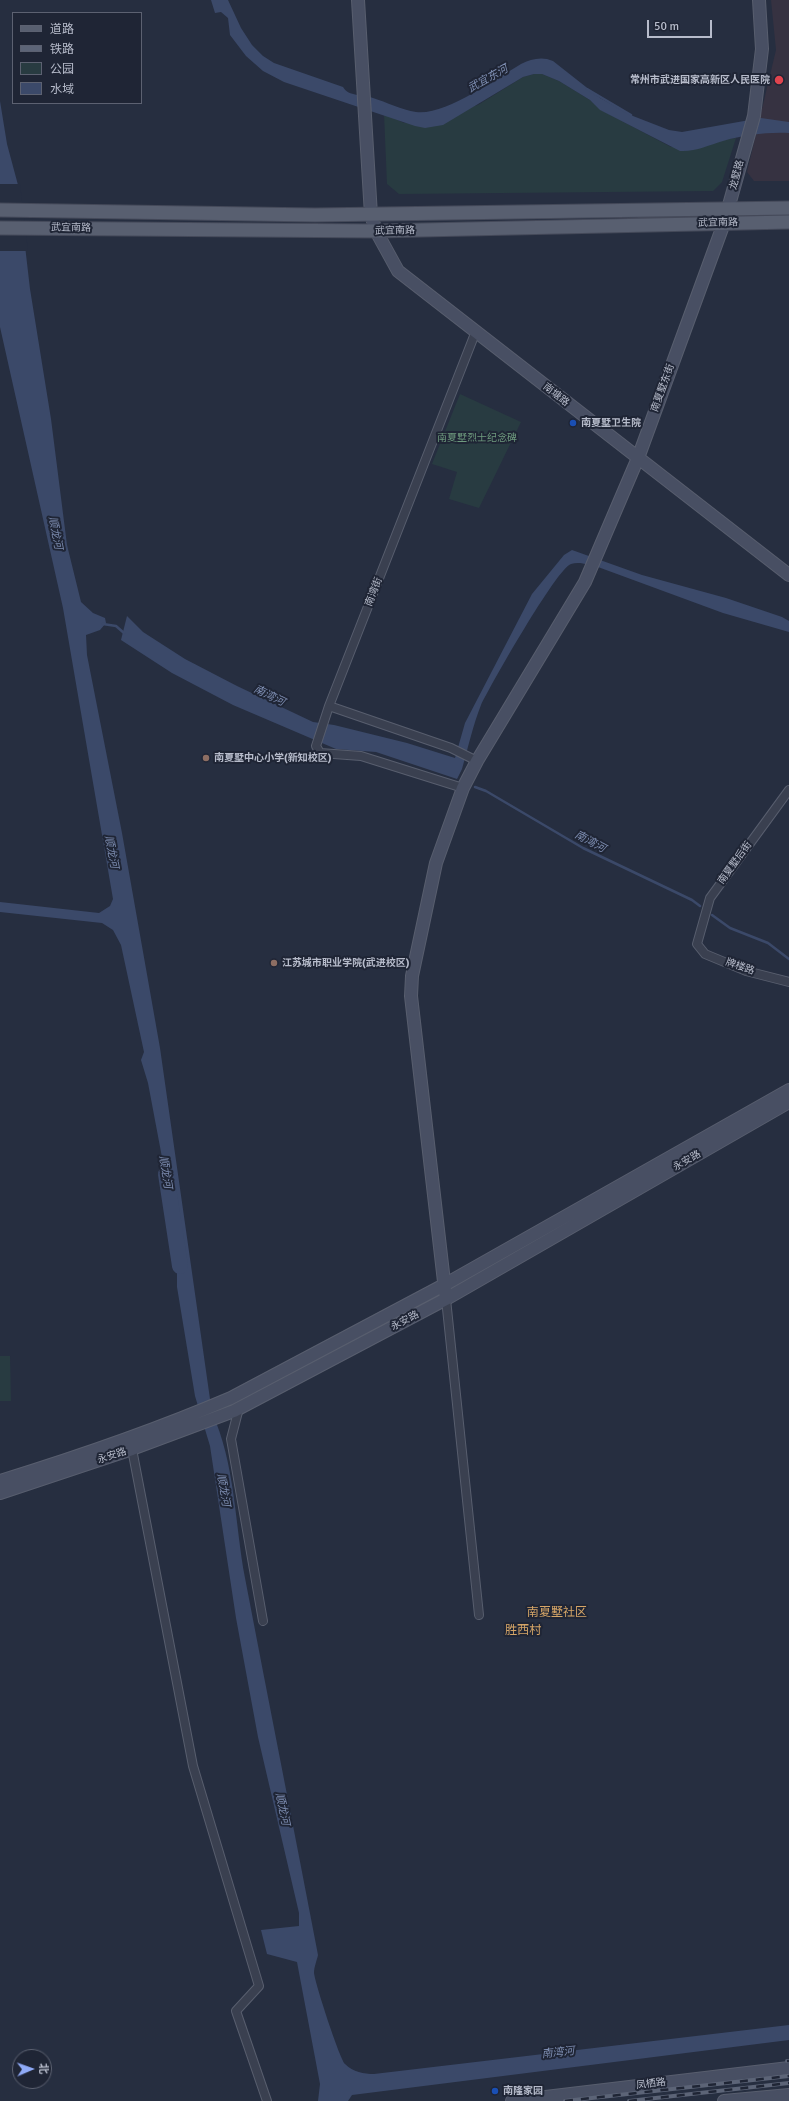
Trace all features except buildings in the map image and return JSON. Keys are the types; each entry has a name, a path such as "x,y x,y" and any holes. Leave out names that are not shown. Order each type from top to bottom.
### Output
{"main road":[{"name":"武宜南路","path":"0,210 371,215 789,208"},
{"name":"武宜南路","path":"0,228 376,231 789,222"}],"street":[{"name":"南塘路","path":"358,0 371,215 376,231 398,271 789,575"},
{"name":"龙墅路","path":"728,209 754,116 762,49 759,0"},
{"name":"南夏墅东街","path":"446,1299 411,996 412,976 436,863 474,759 585,582 593,566 638,458 728,209"},
{"name":"南湾街","path":"463,788 361,756 320,753 316,746 329,706 476,332"},
{"path":"329,706 451,748 474,759"},
{"name":"南夏墅后街","path":"697,944 710,898 789,790"},
{"name":"牌楼路","path":"697,944 705,954 746,970 789,982"},
{"path":"789,1090 789,1095"},
{"name":"永安路","path":"0,1481 48,1466 195,1413 231,1398 444,1285 789,1090"},
{"name":"永安路","path":"0,1493 132,1449 197,1426 236,1410 446,1299 789,1102"},
{"path":"446,1299 479,1615"},
{"path":"236,1410 231,1440 263,1621"},
{"path":"132,1449 193,1766 259,1986 236,2011 267,2101"},
{"name":"凤栖路","path":"512,2101 789,2068"},
{"path":"724,2101 789,2095"}],"shaded area":[{"name":"常州市武进国家高新区人民医院","path":"771,0 789,0 789,181 754,181 747,172 776,50"}],"green space":[{"path":"534,74 542,74 559,81 590,100 601,110 671,147 736,138 722,182 713,191 399,194 387,184 384,114 404,123 478,105 523,77"},
{"name":"南夏墅烈士纪念碑","path":"460,394 521,422 479,508 449,499 457,472 432,464"},
{"path":"0,1356 10,1356 11,1401 0,1401"}],"water":[{"path":"211,0 228,0 241,28 252,45 263,56 274,63 343,87 352,94 373,98 411,111 428,112 455,103 521,64 541,58 553,61 600,98 633,116 669,130 682,132 761,118 789,122 789,133 772,133 739,137 697,149 680,151 600,110 590,100 559,81 542,74 534,74 523,77 443,125 425,128 415,126 284,82 263,71 246,56 230,35 228,18 221,12 215,13"},
{"path":"0,101 7,144 18,185 30,289 51,419 67,545 81,602 93,613 105,618 106,623 100,630 86,635 87,655 122,833 160,1048 212,1413 220,1432 230,1473 245,1578 318,1955 314,1973 315,1979 342,2058 345,2064 352,2069 366,2074 374,2074 789,2025 789,2040 352,2095 348,2101 318,2101 320,2084 297,1962 267,1954 261,1930 299,1926 299,1913 258,1737 236,1618 210,1446 195,1396 177,1287 177,1237 148,1083 141,1060 144,1052 121,945 113,930 102,923 0,912 0,902 99,913 110,906 113,899 63,608 0,327"},
{"path":"572,550 642,575 726,598 782,617 789,621 789,632 723,613 598,567 581,563 571,564 563,570 539,605 481,705 462,769 457,779 376,752 336,749 233,705 172,673 121,640 127,616 143,632 185,659 237,686 313,722 334,725 407,743 455,758 465,723 532,594 564,555"}],"pier":[{"path":"0,184 20,184 28,251 0,251"}],"waterway":[{"name":"武宜东河","path":"587,89 631,115"},
{"name":"南湾河","path":"103,624 116,626 124,633"},
{"name":"南湾河","path":"475,787 486,791 583,848 692,900 700,906"},
{"name":"南湾河","path":"712,915 730,928 768,943 789,959"},
{"name":"顺龙河","path":"166,1174 180,1266"}],"railway":[{"path":"565,2101 789,2076"},
{"path":"629,2101 789,2083"}],"place":[{"name":"常州市武进国家高新区人民医院","path":"779,80"},
{"name":"南夏墅卫生院","path":"573,423"},
{"name":"南夏墅中心小学(新知校区)","path":"206,758"},
{"name":"江苏城市职业学院(武进校区)","path":"274,963"},
{"name":"南隆家园","path":"495,2091"}],"district":[{"name":"南夏墅社区","path":"557,1613"},
{"name":"胜西村","path":"523,1631"}]}
